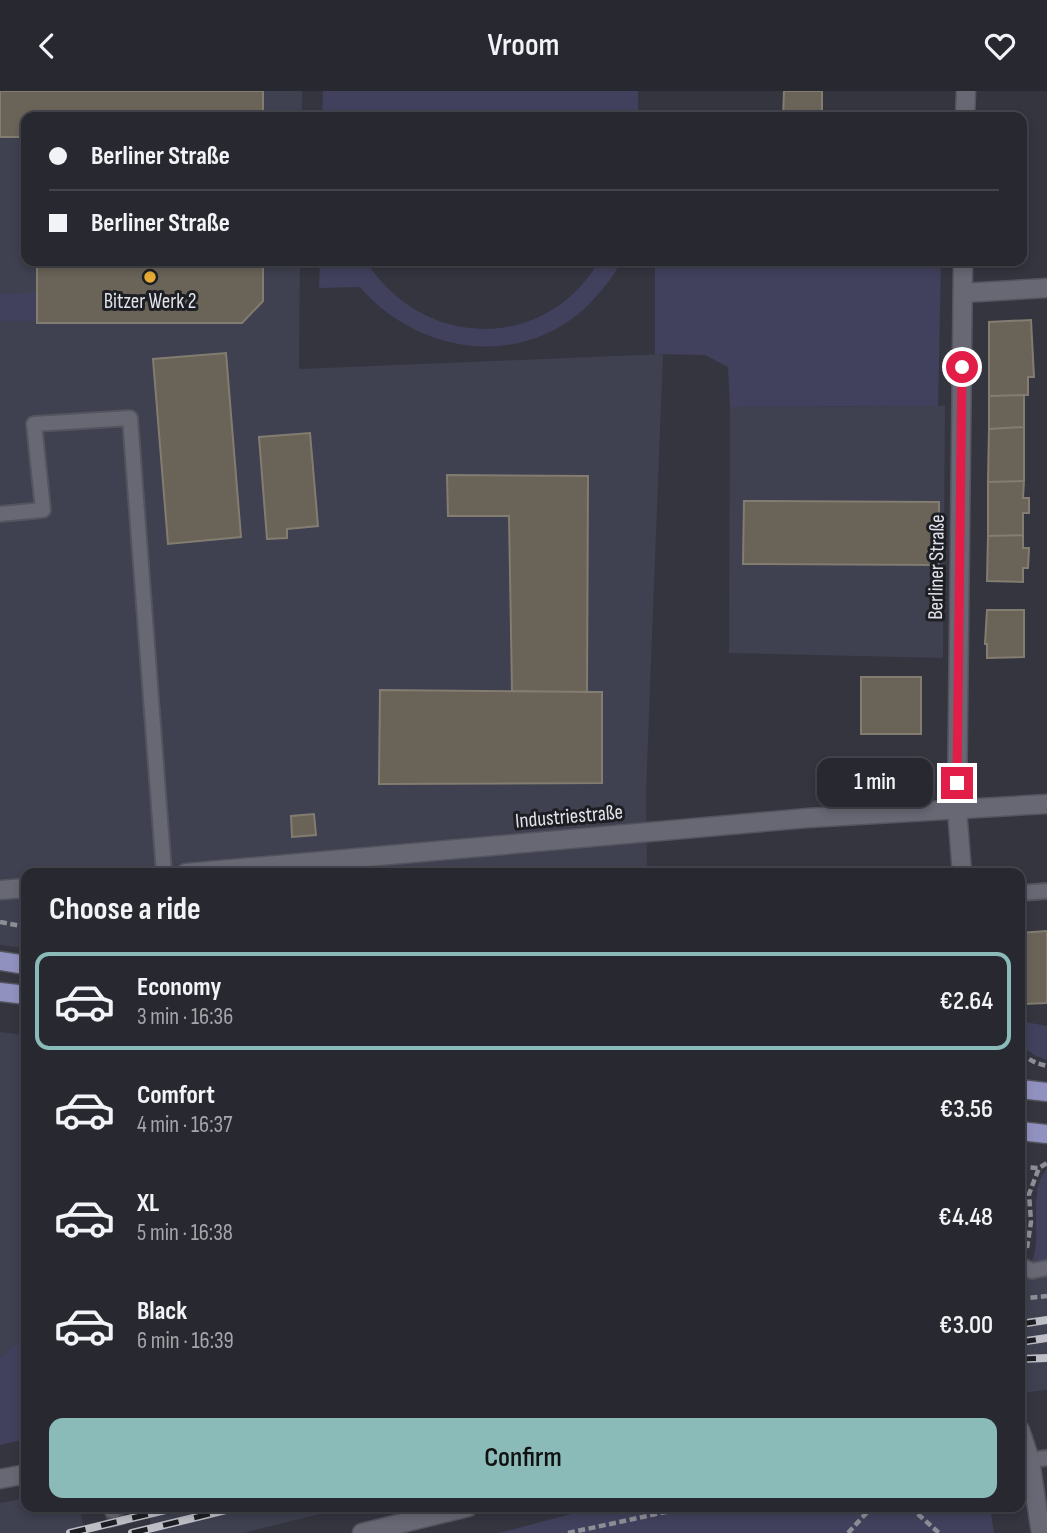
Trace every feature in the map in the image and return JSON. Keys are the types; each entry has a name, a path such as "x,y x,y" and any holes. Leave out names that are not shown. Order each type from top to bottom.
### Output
{"main road":[{"path":"0,961 21,964"},
{"path":"0,992 21,994"},
{"path":"1025,1090 1047,1092"},
{"path":"1025,1132 1047,1134"}],"street":[{"path":"965,112 966,91"},
{"name":"Berliner Straße","path":"962,868 957,809 963,266"},
{"path":"963,293 1047,288"},
{"name":"Industriestraße","path":"243,868 808,818 1047,804"},
{"path":"0,890 21,888"},
{"path":"1025,1438 1039,1459 1042,1526"},
{"path":"0,1479 21,1475"},
{"path":"362,1533 448,1512"}],"lane":[{"path":"0,514 43,510 34,424 130,418 164,868"},
{"path":"1025,893 1047,891"},
{"path":"1025,1263 1032,1271 1047,1268"}],"path":[{"path":"0,922 21,926"},
{"path":"1025,1057 1047,1066"},
{"path":"1025,1167 1039,1168 1047,1163"},
{"path":"1025,1252 1031,1222 1029,1194 1039,1168"},
{"path":"1025,1298 1047,1296"},
{"path":"568,1533 666,1512"},
{"path":"848,1533 867,1512"},
{"path":"916,1512 939,1533"}],"shaded area":[{"path":"0,91 302,91 302,112 21,112 21,266 300,266 299,369 663,354 646,791 647,868 21,868 21,947 0,945"},
{"path":"323,91 638,91 638,112 322,112"},
{"path":"320,266 370,266 390,290 418,311 450,324 483,329 516,325 548,313 576,291 595,266 618,266 593,300 567,322 538,337 507,345 475,346 443,340 413,328 385,311 360,287 319,288"},
{"path":"655,266 941,266 938,406 730,407 728,367 705,355 655,354"},
{"path":"37,293 37,321 0,321 0,294"},
{"path":"945,406 943,658 729,653 730,407"},
{"path":"1025,1022 1047,1026 1047,1060 1025,1048"},
{"path":"0,1032 21,1034 21,1339 0,1357"},
{"path":"1047,1169 1047,1390 1025,1392 1025,1272 1037,1244 1037,1189"},
{"path":"1047,1169 1047,1260 1038,1261 1034,1256 1036,1200 1041,1178"},
{"path":"21,1339 21,1440 0,1445 0,1357"},
{"path":"21,1499 21,1512 80,1512 85,1533 0,1533 0,1503"},
{"path":"148,1512 328,1512 243,1533 153,1533"},
{"path":"579,1512 991,1512 994,1533 499,1533"}],"building":[{"path":"0,91 263,91 263,112 21,112 21,137 0,137"},
{"path":"784,91 822,91 822,112 783,112"},
{"name":"Bitzer Werk 2","path":"37,266 263,266 263,301 242,323 37,323"},
{"path":"1031,320 1034,377 1028,377 1028,395 989,396 989,322"},
{"path":"226,353 241,537 168,544 153,359"},
{"path":"1024,395 1024,427 989,429 989,396"},
{"path":"1024,427 1024,481 988,482 989,429"},
{"path":"310,433 318,526 287,529 287,538 267,539 259,437"},
{"path":"447,475 588,476 587,692 512,691 509,516 448,516"},
{"path":"1024,481 1023,498 1029,498 1029,513 1023,513 1023,535 988,536 988,482"},
{"path":"744,501 939,502 939,565 743,564"},
{"path":"1023,535 1023,548 1029,548 1028,568 1023,568 1023,582 987,581 988,536"},
{"path":"987,610 1024,610 1024,657 987,658"},
{"path":"861,677 921,677 921,734 861,734"},
{"path":"380,690 602,692 602,783 379,784"},
{"path":"314,814 316,835 292,837 291,816"},
{"path":"1047,931 1047,1003 1025,1004 1025,933"}],"tunnel":[{"path":"114,1512 119,1533"}],"railway":[{"path":"1025,1323 1047,1320"},
{"path":"1025,1341 1047,1338"},
{"path":"1025,1359 1047,1358"},
{"path":"70,1533 157,1512"},
{"path":"132,1533 218,1512"}],"place":[{"name":"Bitzer Werk 2","path":"150,277"}],"route":[{"path":"957,783 962,367"}]}
